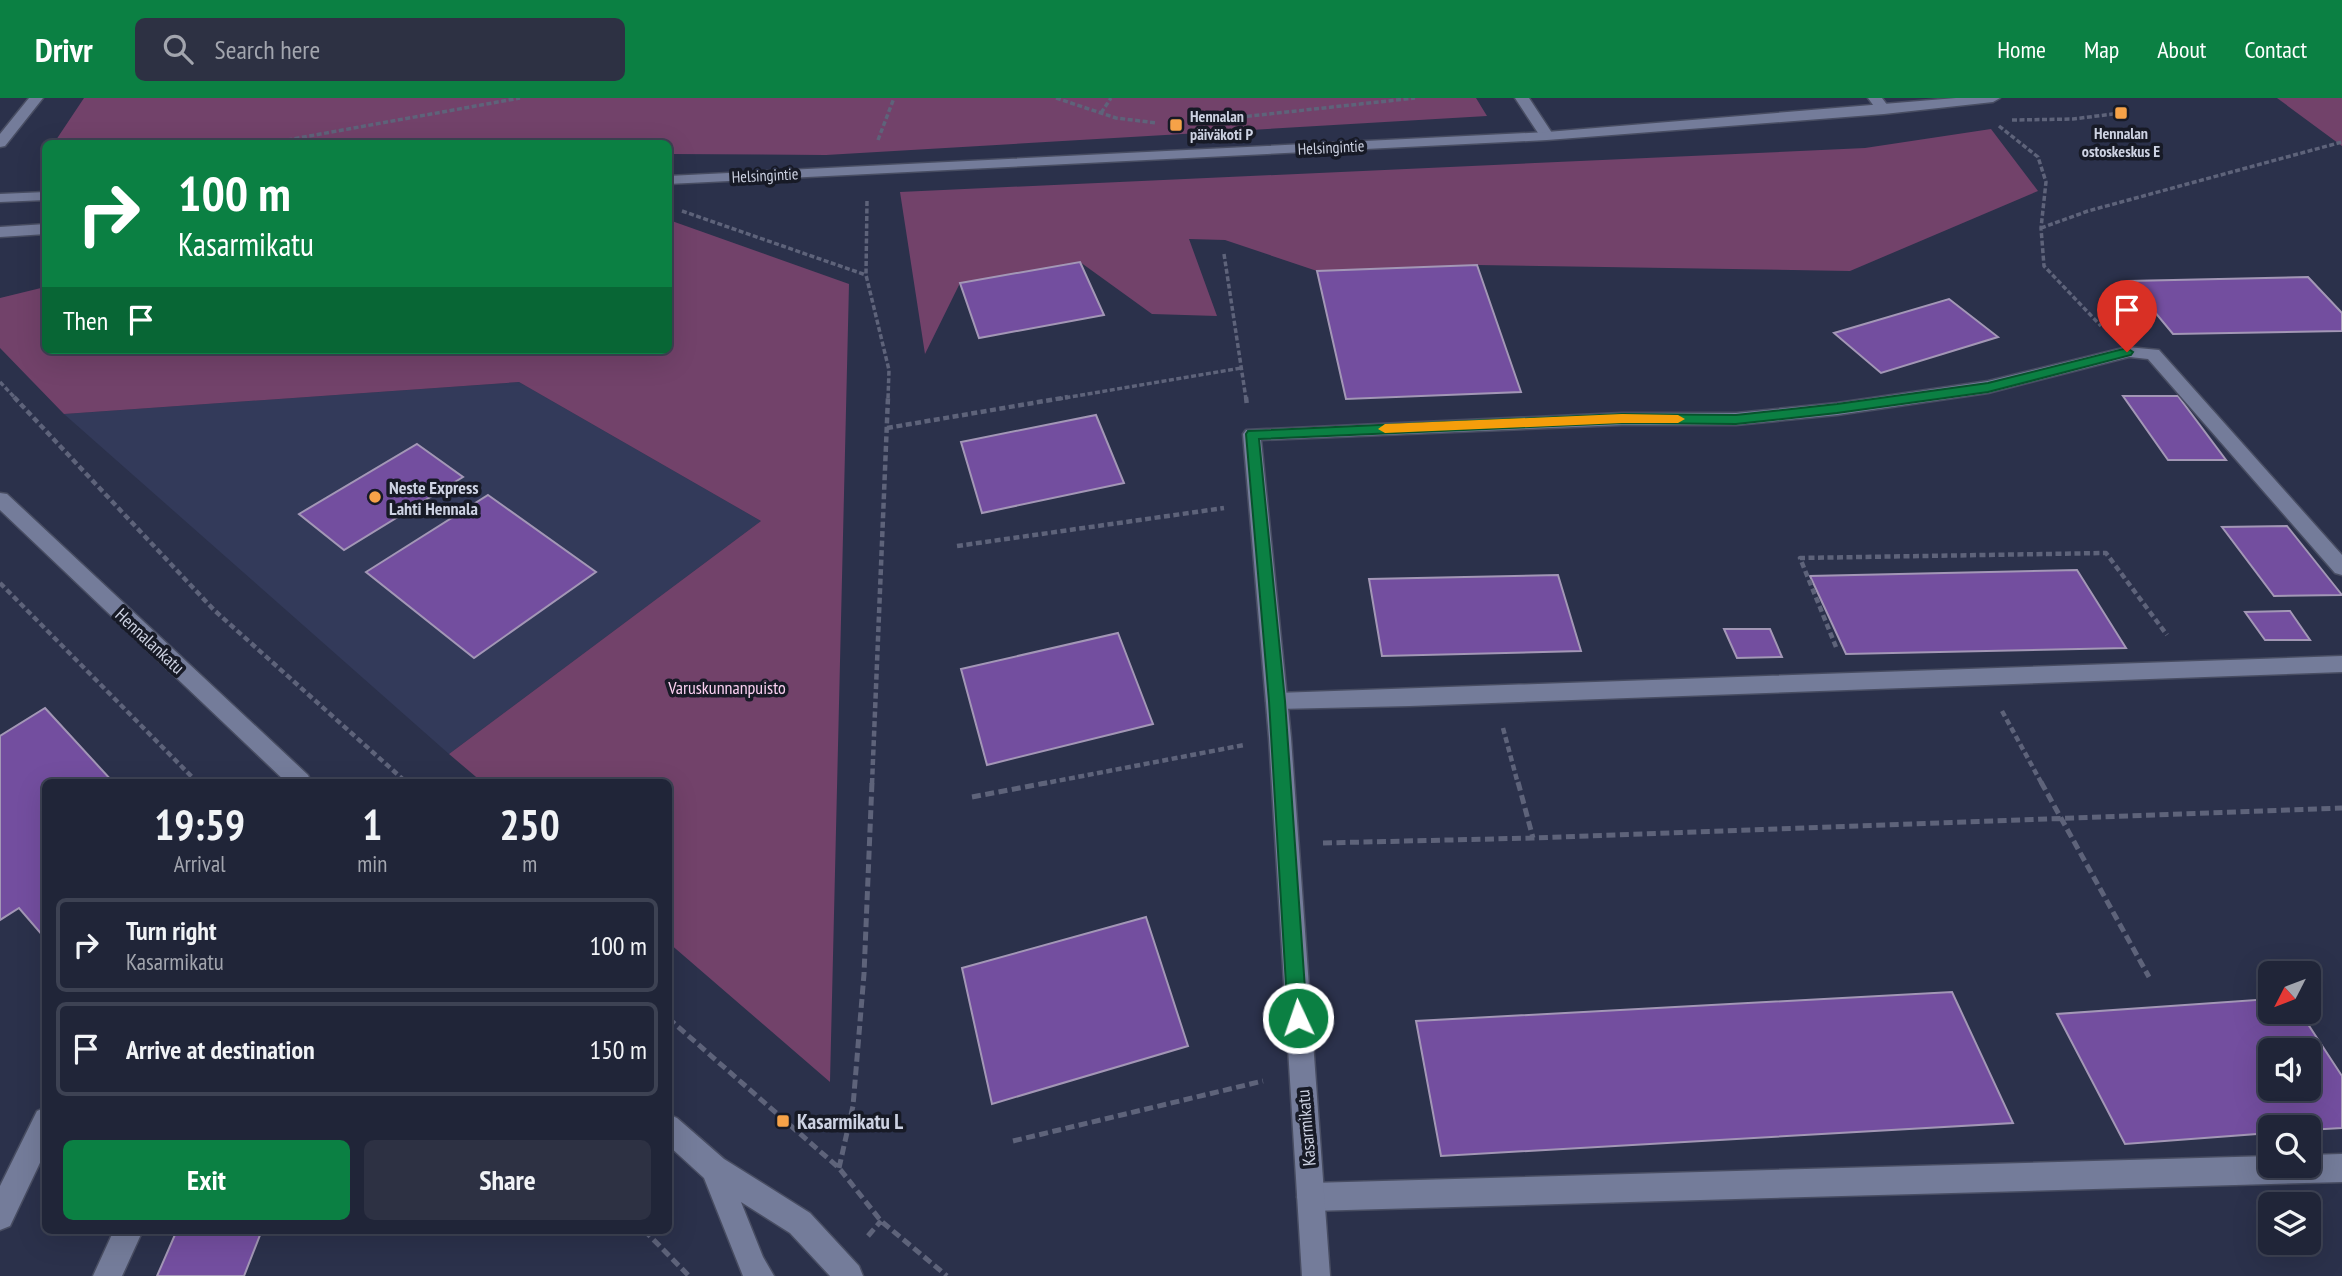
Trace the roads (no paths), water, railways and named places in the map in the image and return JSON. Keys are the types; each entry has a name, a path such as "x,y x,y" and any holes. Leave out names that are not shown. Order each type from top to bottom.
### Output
{"street":[{"path":"0,143 36,98"},
{"path":"1522,98 1547,136"},
{"name":"Helsingintie","path":"672,180 1547,136 1880,104 1993,98"},
{"path":"0,198 42,196"},
{"path":"0,232 42,229"},
{"name":"Kasarmikatu","path":"1316,1276 1280,738 1252,434 1622,419 1736,419 1837,409 1988,387 2127,352 2153,354 2342,568"},
{"name":"Hennalankatu","path":"0,499 297,779"},
{"path":"1277,701 1495,696 1849,680 2342,664"},
{"path":"0,1216 42,1128"},
{"path":"672,1131 713,1170 800,1223 849,1276"},
{"path":"1311,1197 2342,1168"},
{"path":"713,1170 753,1267 760,1276"},
{"path":"107,1276 126,1234"}],"place":[{"name":"Hennalan ostoskeskus E","path":"2121,113"},
{"name":"Hennalan päiväkoti P","path":"1176,125"},
{"name":"Neste Express Lahti Hennala","path":"375,497"},
{"name":"Kasarmikatu L","path":"783,1121"}],"park label":[{"name":"Varuskunnanpuisto","path":"727,687"}]}
